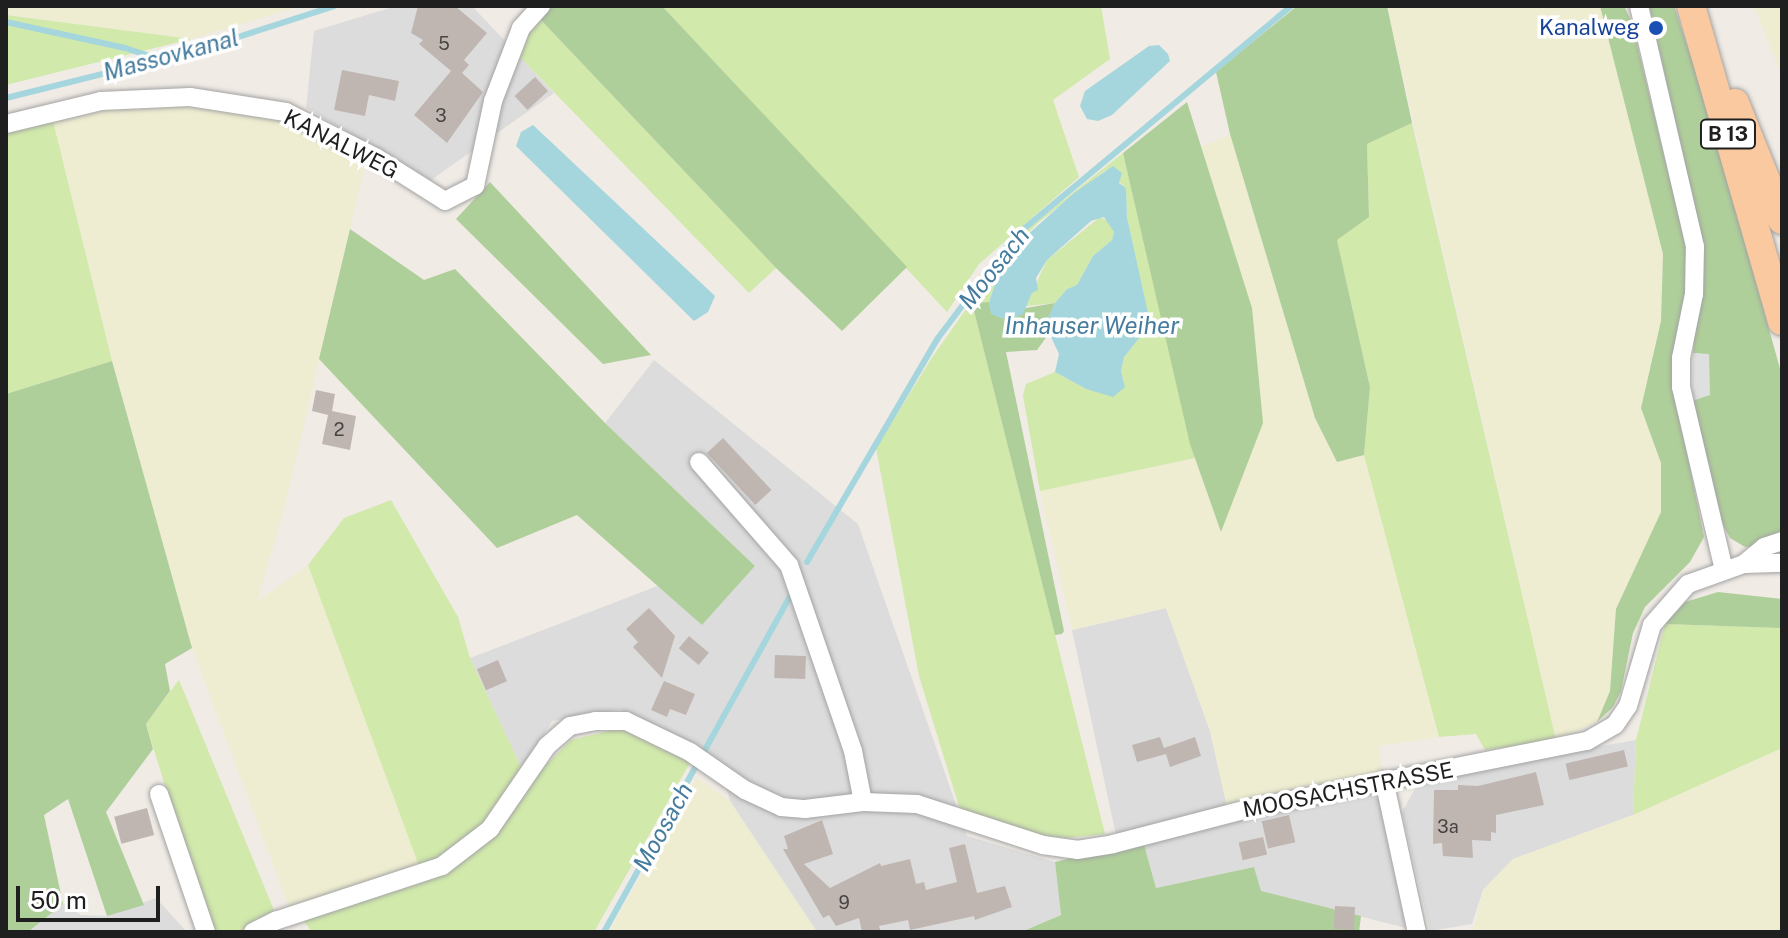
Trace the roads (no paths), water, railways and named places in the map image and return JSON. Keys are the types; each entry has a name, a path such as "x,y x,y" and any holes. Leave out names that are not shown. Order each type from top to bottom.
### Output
{"main road":[{"name":"B 13","path":"1691,6 1782,321"},
{"name":"B 13","path":"1702,38 1719,66 1782,220"}],"street":[{"name":"KANALWEG","path":"6,124 101,101 190,97 286,112 377,158 445,201 475,186 493,101 521,28 541,6"},
{"path":"1640,10 1695,247 1694,294 1681,358 1681,387 1724,570"},
{"path":"699,462 789,565 853,751 863,802"},
{"name":"MOOSACHSTRASSE","path":"1744,564 1764,547 1782,541"},
{"name":"MOOSACHSTRASSE","path":"253,932 275,921 442,866 467,850 490,829 547,746 570,726 626,721 690,752 745,790 781,807 805,809 863,802 934,808 1043,845 1077,850 1113,844 1251,808 1587,741 1615,725 1628,706 1652,625 1688,584 1744,564 1782,563"},
{"path":"1384,780 1417,932"},
{"path":"159,794 206,932"}],"water":[{"path":"1159,45 1170,61 1112,115 1098,121 1087,119 1080,106 1085,91 1149,46"},
{"path":"533,125 715,296 708,312 694,321 516,146 521,132"},
{"name":"Inhauser Weiher","path":"1113,166 1122,173 1119,183 1126,188 1127,217 1153,336 1144,332 1124,357 1121,371 1125,387 1113,397 1086,389 1055,372 1059,354 1045,324 1055,303 1067,289 1077,285 1093,256 1112,240 1114,232 1104,217 1091,221 1047,260 1036,278 1038,290 1032,293 1023,314 1010,319 1001,318 991,314 989,302 999,272 1014,247 1074,193"}],"waterway":[{"name":"Massovkanal","path":"6,98 198,50 334,6"},
{"name":"Moosach","path":"807,562 938,338 1014,237 1291,6"},
{"path":"6,22 125,48 158,59"},
{"name":"Moosach","path":"604,932 790,596"}],"place":[{"name":"Kanalweg","path":"1656,28"}]}
